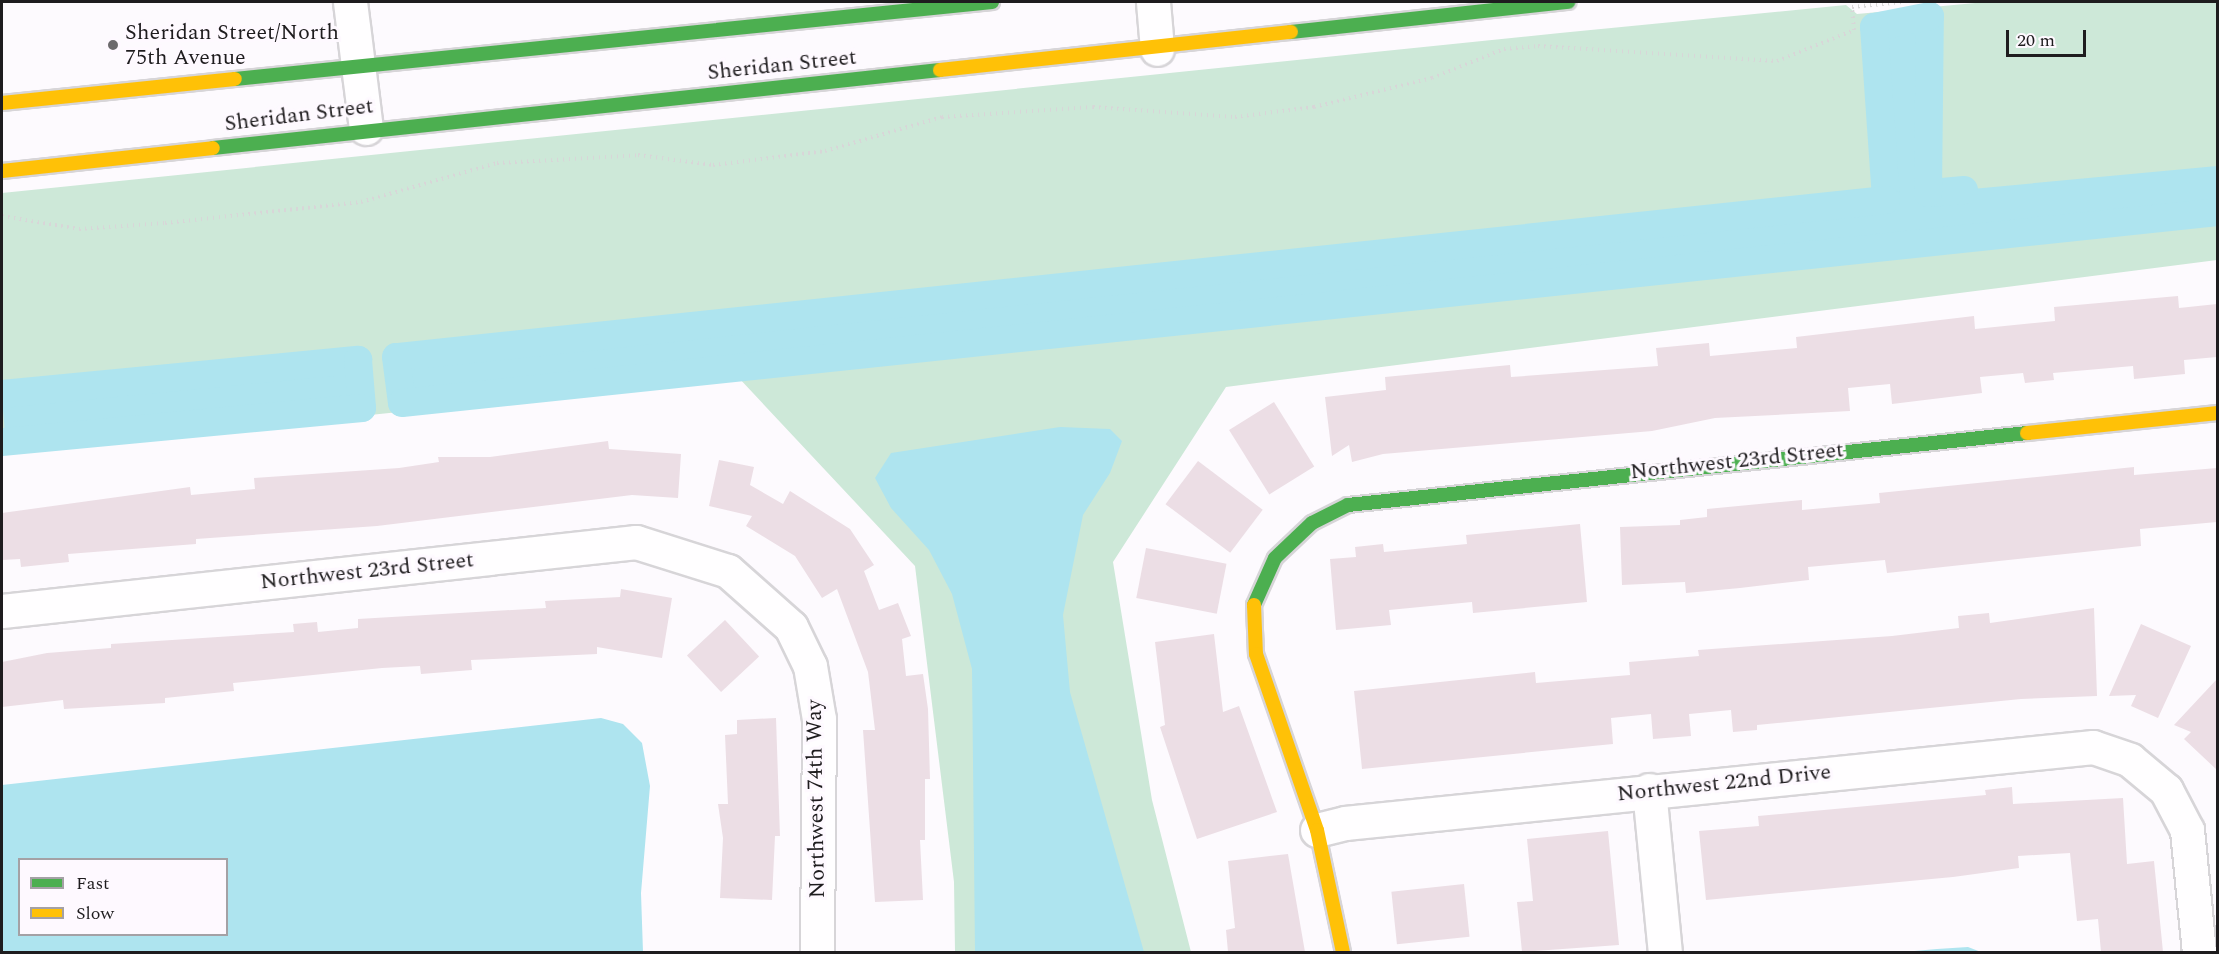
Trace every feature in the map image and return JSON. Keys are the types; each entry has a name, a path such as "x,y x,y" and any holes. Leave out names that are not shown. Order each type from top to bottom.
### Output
{"main road":[{"name":"Sheridan Street","path":"2,103 992,2"},
{"name":"Sheridan Street","path":"2,171 366,128 1157,49 1568,2"},
{"name":"Northwest 23rd Street","path":"1317,830 1256,654 1254,602 1275,558 1312,523 1348,506 1377,501 2217,413"},
{"path":"1317,830 1343,952"}],"street":[{"path":"350,2 366,128"},
{"path":"1153,2 1157,49"},
{"name":"Northwest 23rd Street","path":"2,611 636,542 728,571"},
{"name":"Northwest 74th Way","path":"728,571 791,627 810,666 819,719 817,952"},
{"name":"Northwest 22nd Drive","path":"1317,830 1649,790 2054,747 2092,747 2130,760 2166,790 2187,830 2199,952"},
{"path":"1649,790 1665,952"}],"path":[{"path":"2,216 79,229 165,223 361,202 497,163 638,155 713,165 815,153 942,117 1093,107 1235,117 1314,107 1432,78 1504,49 1538,46 1776,61 1854,30 1852,7 1902,2"}],"green space":[{"path":"1986,2 2217,2 2217,260 1226,387 1113,562 1152,800 1191,952 955,952 954,882 915,566 738,377 2,453 2,193 1846,5 1857,14"}],"water":[{"path":"1930,16 1929,193 2217,166 2217,212 402,403 396,357 1885,200 1874,27"},
{"path":"358,360 362,408 6,439 2,391"},
{"path":"1060,427 1110,429 1122,441 1110,473 1083,515 1063,615 1070,692 1144,952 975,952 972,669 952,594 929,550 891,508 875,478 891,453"},
{"path":"601,718 623,724 642,743 650,786 641,893 643,952 2,952 2,785"},
{"path":"1968,947 1981,952 1903,952 1937,949"}],"building":[{"path":"2178,296 2179,308 2217,304 2217,357 2184,360 2185,374 2134,379 2133,366 2053,373 2054,380 2025,383 2023,373 1980,377 1982,393 1892,404 1890,384 1848,388 1850,411 1715,418 1652,431 1383,454 1352,462 1349,445 1332,456 1325,397 1386,390 1385,377 1510,365 1511,377 1658,366 1656,348 1709,343 1710,356 1797,348 1796,337 1974,316 1975,329 2055,321 2054,307"},
{"path":"1274,402 1314,466 1269,495 1229,430"},
{"path":"608,441 609,449 681,454 678,498 632,495 377,526 196,539 196,544 68,554 69,562 21,567 20,559 2,560 2,513 190,487 191,495 255,489 254,478 399,468 439,462 438,457 490,457"},
{"path":"719,460 754,467 750,485 783,504 790,491 850,529 874,565 864,571 879,610 898,603 911,636 902,639 906,676 923,674 928,709 930,779 925,779 925,840 920,840 923,900 875,902 863,730 875,730 868,672 837,589 822,598 795,556 746,526 752,516 709,506"},
{"path":"1198,461 1263,510 1230,553 1166,504"},
{"path":"2134,467 2134,475 2217,468 2217,522 2140,529 2141,546 1887,573 1885,560 1808,567 1809,580 1740,588 1686,593 1685,582 1622,585 1620,527 1680,525 1680,520 1707,517 1707,509 1802,500 1802,510 1880,503 1879,493"},
{"path":"1580,524 1587,602 1473,613 1472,602 1389,610 1391,625 1336,630 1330,559 1356,557 1355,547 1383,544 1384,552 1467,544 1466,535"},
{"path":"1146,548 1226,564 1217,614 1136,598"},
{"path":"621,589 672,598 662,658 597,647 597,654 471,660 472,670 421,674 420,666 382,668 233,683 234,691 165,698 165,703 64,709 63,700 2,707 2,662 47,653 111,648 111,644 294,632 293,624 317,622 318,632 358,628 358,619 546,608 545,601 620,597"},
{"path":"2094,608 2097,696 2021,699 1757,725 1757,730 1733,732 1731,710 1689,714 1691,736 1653,739 1651,714 1611,718 1613,744 1362,769 1354,691 1535,672 1536,683 1630,675 1629,662 1699,656 1698,650 1892,636 1959,628 1958,616 1989,613 1990,623"},
{"path":"725,620 759,657 721,692 687,655"},
{"path":"2141,624 2191,646 2158,718 2131,706 2136,695 2109,696"},
{"path":"1214,634 1223,712 1239,706 1277,812 1197,839 1160,727 1165,725 1155,642"},
{"path":"2217,679 2217,770 2184,739 2191,732 2174,725"},
{"path":"776,718 780,836 775,836 772,900 720,898 723,838 718,804 728,804 725,735 737,734 737,720"},
{"path":"2012,787 2013,804 2123,798 2127,864 2154,861 2163,952 2101,952 2098,919 2077,921 2070,853 2018,856 2019,868 1953,877 1706,900 1699,831 1759,826 1758,816 1986,795 1985,790"},
{"path":"1608,831 1619,945 1522,952 1517,902 1533,901 1527,839"},
{"path":"1288,854 1305,952 1228,952 1226,930 1235,928 1228,861"},
{"path":"1464,884 1470,937 1397,944 1391,892"}],"waterway":[{"path":"1964,190 1928,193 1930,16 1874,27 1886,200 396,357 402,403 2218,212"},
{"path":"2,394 358,360 362,408 2,442"}],"traffic: fast":[{"path":"235,79 992,2"},
{"path":"1291,32 1568,2"},
{"path":"213,148 940,70"},
{"path":"1254,605 1275,558 1312,523 1348,505 2027,433"}],"traffic: slow":[{"path":"940,70 1291,32"},
{"path":"2,103 235,79"},
{"path":"2,171 213,148"},
{"path":"2027,433 2218,413"},
{"path":"1254,605 1256,654 1317,830 1343,952"}],"place":[{"name":"Sheridan Street/North 75th Avenue","path":"113,45"}]}
